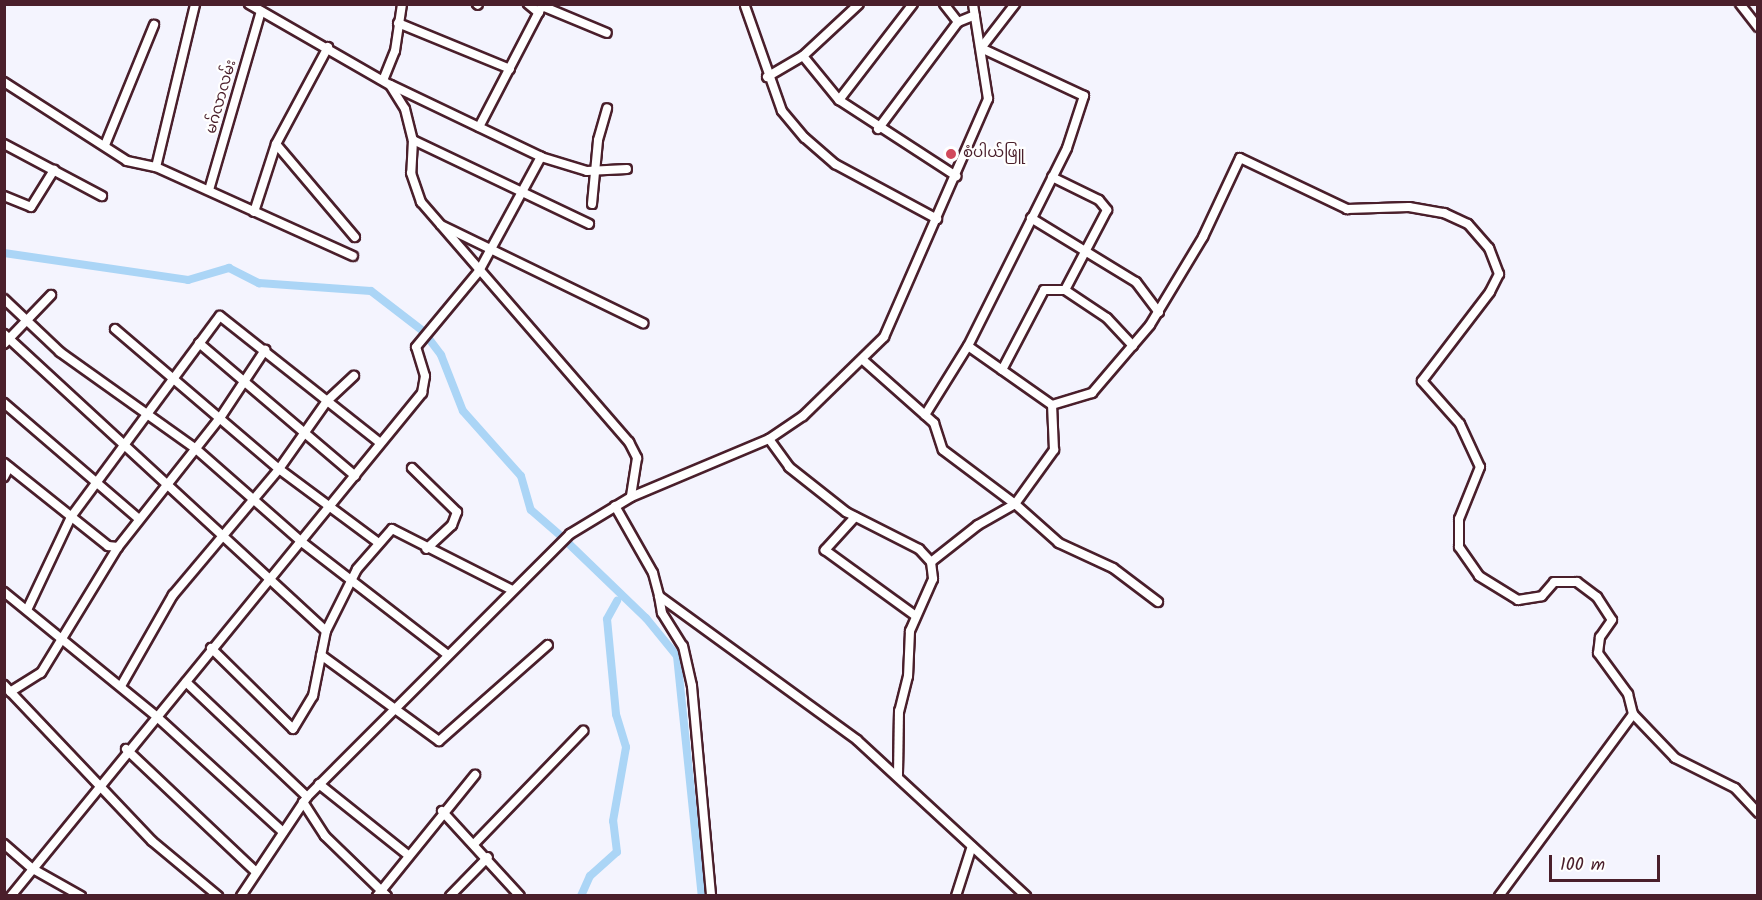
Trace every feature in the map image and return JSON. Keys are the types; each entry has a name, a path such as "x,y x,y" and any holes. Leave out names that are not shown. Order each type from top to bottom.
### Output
{"street":[{"path":"156,167 195,4"},
{"path":"249,4 387,82 541,157 593,172 627,169"},
{"path":"402,4 387,82 405,109 412,140 411,172 421,202 435,222 629,442 637,458 631,497"},
{"path":"528,4 607,33"},
{"path":"767,77 803,56 860,4"},
{"path":"839,100 913,4"},
{"path":"944,4 958,22"},
{"path":"241,896 305,800 570,534 631,497 769,439 803,416 862,360 899,310 988,99 973,4"},
{"path":"981,48 1015,4"},
{"path":"1740,4 1758,27"},
{"path":"745,6 767,77 782,111 812,145 854,175 937,219"},
{"path":"479,127 541,8"},
{"name":"မဂ်လာလမ်း","path":"209,190 261,11"},
{"path":"878,129 958,22 975,15"},
{"path":"398,23 510,69"},
{"path":"105,145 154,24"},
{"path":"254,212 276,144 328,47"},
{"path":"924,415 968,346 1052,177 1084,96 981,48"},
{"path":"803,56 839,100 878,129 956,176"},
{"path":"4,82 127,161 156,167 353,256"},
{"path":"592,204 593,172 608,108"},
{"path":"412,140 521,194 590,224"},
{"path":"4,144 102,196"},
{"path":"276,144 355,237"},
{"path":"11,896 126,749 186,682 211,648 331,510 380,443 422,393 424,376 416,347 479,271 541,157"},
{"path":"1052,405 1092,393 1159,312 1203,237 1240,158 1347,209 1409,207 1468,224 1489,248 1499,274 1422,381 1460,424 1480,467 1459,519 1459,547 1479,576 1502,595 1518,600 1542,596 1554,582 1577,582 1597,597 1612,621 1600,637 1598,653 1628,694 1634,714 1675,758 1735,788 1758,813"},
{"path":"4,196 31,207 54,170"},
{"path":"1052,177 1099,200 1107,210 1065,290"},
{"path":"1031,219 1136,282 1159,312"},
{"path":"435,222 490,253 643,322"},
{"path":"1002,370 1044,290 1065,290 1107,318 1133,346"},
{"path":"51,295 27,323 6,339 170,482 326,631"},
{"path":"4,299 27,323 196,449 252,501 303,543 448,655"},
{"path":"27,610 71,517 100,482 147,412 176,379 198,343 225,315 380,443"},
{"path":"115,329 279,469 331,510 376,541"},
{"path":"198,343 355,476"},
{"path":"968,346 1052,405"},
{"path":"218,896 152,842 7,689 41,673 118,547 220,418 265,350"},
{"path":"862,360 934,423 943,450 1015,504 1059,543 1113,568 1158,602"},
{"path":"121,686 173,595 279,469 327,401 354,376"},
{"path":"4,403 100,482 139,519"},
{"path":"931,562 978,525 1015,504 1054,450 1052,405"},
{"path":"769,439 789,467 855,517 919,549 931,562 933,579 916,616 899,711 898,776"},
{"path":"4,477 7,465 108,546 118,547"},
{"path":"412,468 457,512 452,525 426,549"},
{"path":"615,506 653,573 662,613 683,646 692,686 711,896"},
{"path":"855,517 825,550 916,616"},
{"path":"211,648 293,729 313,696 326,631 376,541 392,529 426,549 512,590"},
{"path":"4,592 156,716 283,832"},
{"path":"659,596 727,641 898,776 1026,896"},
{"path":"321,655 439,741 548,645"},
{"path":"186,682 305,800 325,836 382,894 442,811 475,775"},
{"path":"1499,896 1634,714"},
{"path":"475,843 584,731"},
{"path":"126,749 256,872"},
{"path":"320,784 408,855"},
{"path":"442,811 488,857 520,896"},
{"path":"4,844 33,868 81,896"},
{"path":"956,896 972,846"},
{"path":"450,896 488,857"}],"waterway":[{"path":"4,253 188,280 229,268 259,283 371,291 423,331 441,355 463,411 521,476 531,510 561,536"},
{"path":"567,542 646,618 677,656 702,896"},
{"path":"581,896 590,876 617,852 613,821 626,747 616,714 607,619 617,601"}],"place":[{"name":"စံပါယ်ဖြူ","path":"951,154"}]}
